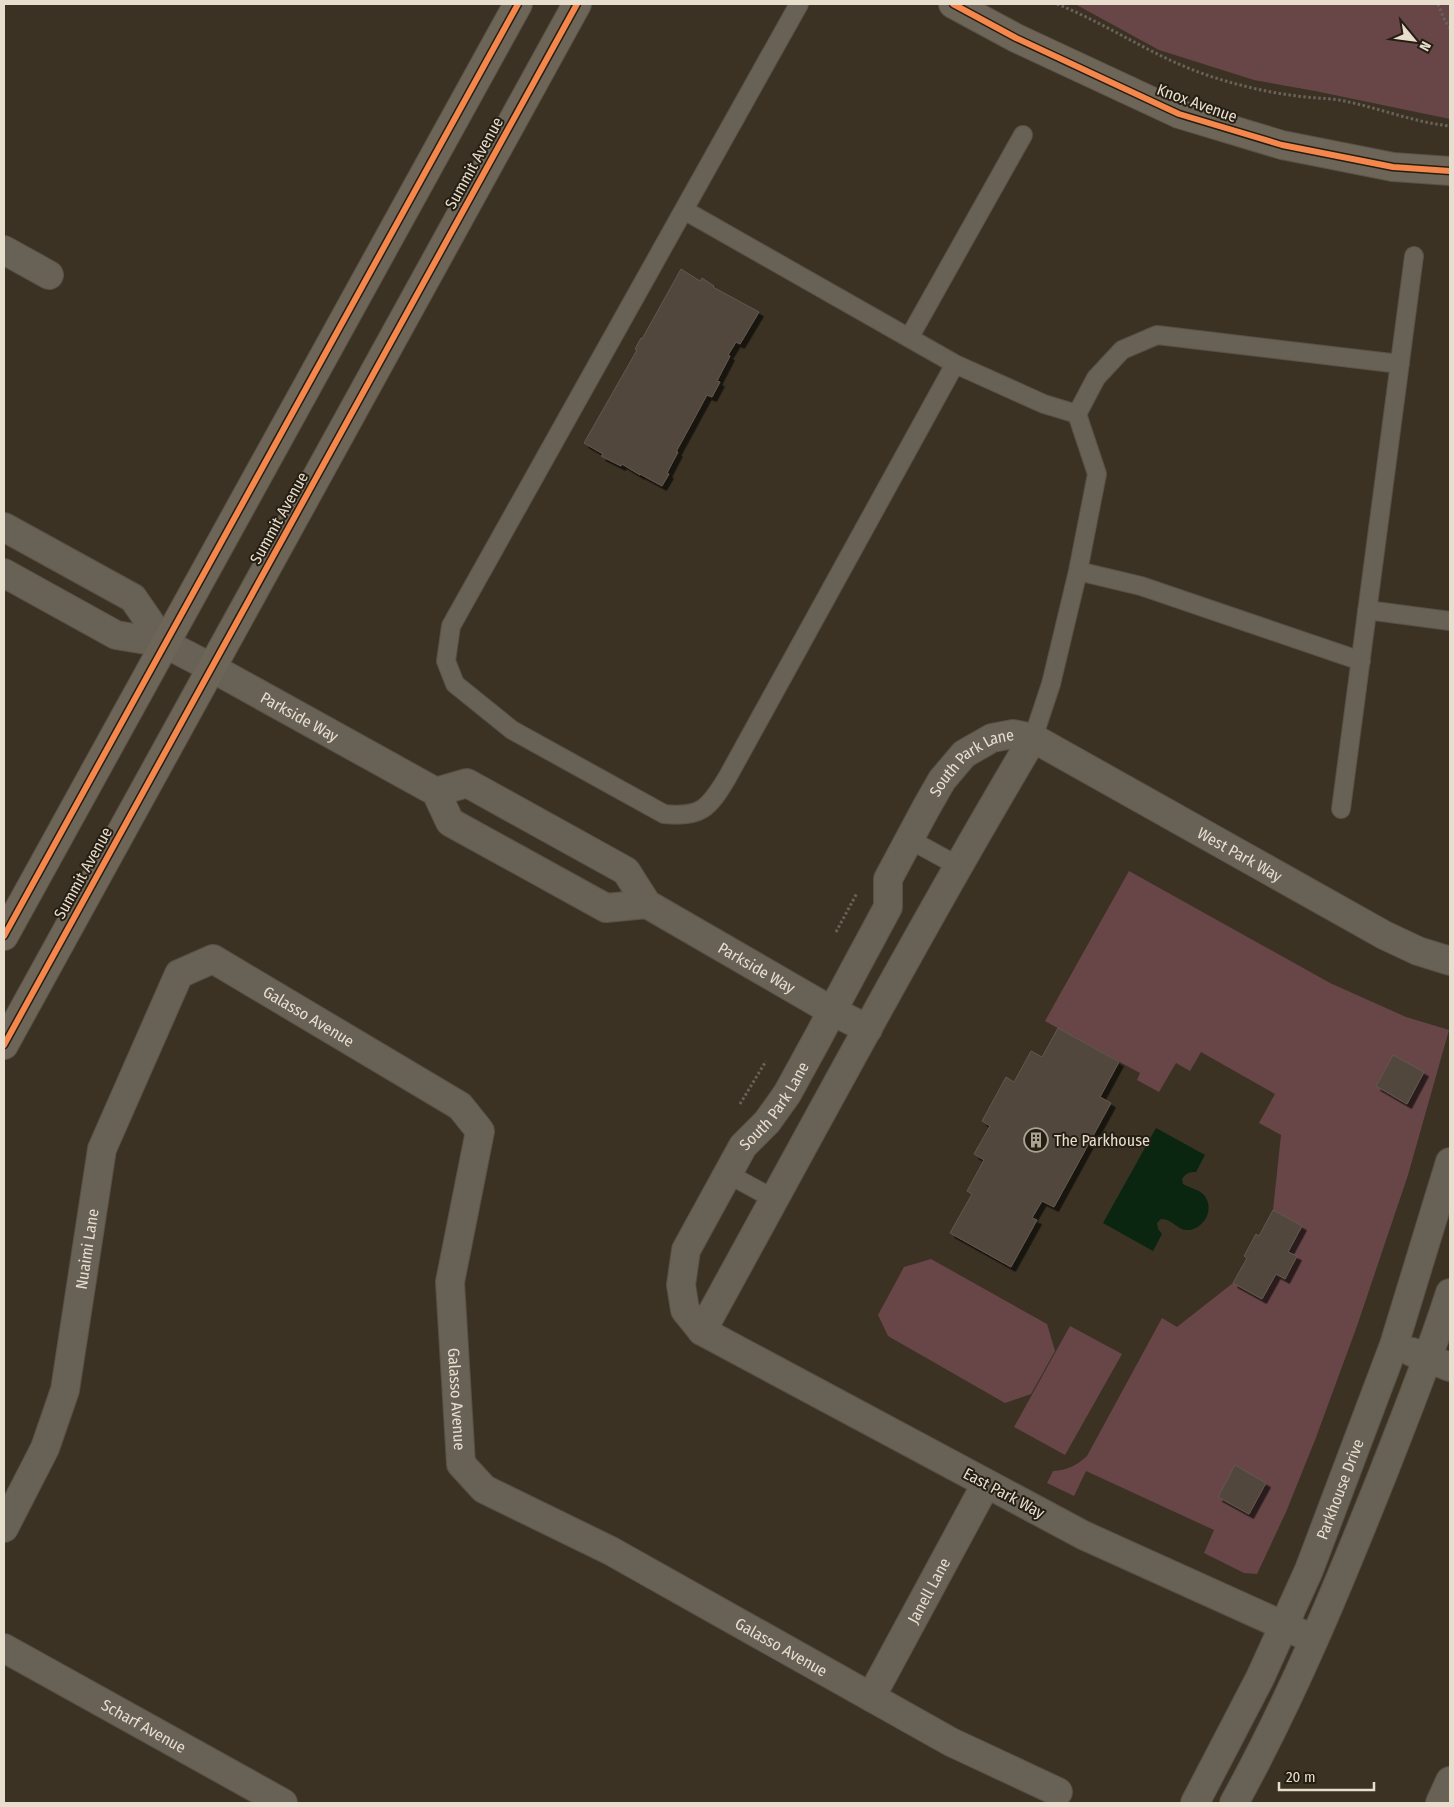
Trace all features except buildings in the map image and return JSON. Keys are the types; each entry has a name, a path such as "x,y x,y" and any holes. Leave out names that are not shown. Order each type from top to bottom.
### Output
{"main road":[{"path":"4,936 518,4"},
{"name":"Summit Avenue","path":"4,1045 577,4"},
{"name":"Knox Avenue","path":"953,4 1016,38 1179,114 1282,146 1393,167 1450,171"}],"street":[{"path":"4,250 49,275"},
{"name":"Parkside Way","path":"4,527 133,598 164,643"},
{"name":"Parkside Way","path":"4,573 116,635 164,643 436,792 467,783 626,871 648,904 832,1011 868,1029"},
{"name":"South Park Lane","path":"1013,734 1033,738 898,970 868,1029 702,1331 685,1310 681,1285 686,1250 743,1146 768,1122 787,1094 832,1011 888,907 888,878 909,838 942,780 964,754 992,738 1013,734"},
{"name":"West Park Way","path":"1033,738 1384,935 1450,961"},
{"path":"436,792 450,822 606,908 648,904"},
{"name":"Galasso Avenue","path":"180,974 213,959 460,1106 480,1131 450,1282 462,1464 484,1489 611,1551 951,1742 1058,1792"},
{"name":"Nuaimi Lane","path":"4,1528 45,1448 65,1390 102,1149 180,974"},
{"name":"Parkhouse Drive","path":"1195,1803 1260,1678 1309,1570 1394,1345 1450,1162"},
{"path":"1234,1803 1290,1693 1439,1362 1450,1293"},
{"path":"1405,1309 1446,1324"},
{"name":"East Park Way","path":"702,1331 1083,1536 1313,1639"},
{"path":"1394,1345 1439,1362"},
{"name":"Janell Lane","path":"871,1697 986,1484"},
{"name":"Scharf Avenue","path":"4,1648 283,1803"},
{"path":"1440,1803 1450,1781"}],"lane":[{"path":"799,4 451,626 446,661 455,684 512,730 664,814 681,816 696,813 713,801 956,364"},
{"path":"909,338 1023,135"},
{"path":"684,210 956,364 1044,404 1077,414"},
{"path":"1341,809 1414,256"},
{"path":"1033,738 1051,684 1078,571 1097,474 1077,414 1096,378 1122,350 1157,335 1400,364"},
{"path":"1078,571 1141,586 1361,661"},
{"path":"1367,610 1450,621"},
{"path":"909,838 958,866"},
{"path":"728,1174 774,1199"}],"path":[{"path":"1057,4 1106,26 1162,57 1202,73 1250,88 1296,96 1338,100 1432,124 1450,126"},
{"path":"1438,4 1450,28"}],"shaded area":[{"path":"1075,4 1450,4 1450,119 1254,80 1159,50"},
{"path":"1129,871 1330,983 1406,1017 1449,1030 1408,1175 1357,1326 1286,1512 1257,1574 1244,1573 1204,1553 1214,1530 1086,1471 1074,1496 1047,1483 1053,1471 1071,1467 1087,1456 1162,1318 1177,1327 1233,1283 1262,1299 1276,1274 1285,1279 1297,1256 1288,1252 1302,1226 1273,1210 1281,1135 1259,1123 1275,1094 1201,1052 1190,1071 1176,1063 1159,1092 1137,1080 1140,1073 1045,1021"},
{"path":"1156,1128 1205,1155 1196,1172 1188,1173 1182,1179 1183,1184 1204,1195 1209,1206 1207,1217 1200,1226 1189,1230 1178,1227 1168,1220 1161,1219 1157,1223 1158,1229 1162,1234 1153,1251 1103,1223"},
{"path":"931,1259 1047,1324 1055,1351 1031,1394 1005,1403 888,1336 878,1315 904,1267"},
{"path":"1070,1326 1122,1354 1065,1455 1014,1427"}],"cycle path":[{"path":"4,936 518,4"},
{"path":"4,1045 577,4"},
{"path":"953,4 1016,38 1179,114 1282,145 1393,167 1450,171"}],"place":[{"name":"The Parkhouse","path":"1036,1140"}]}
